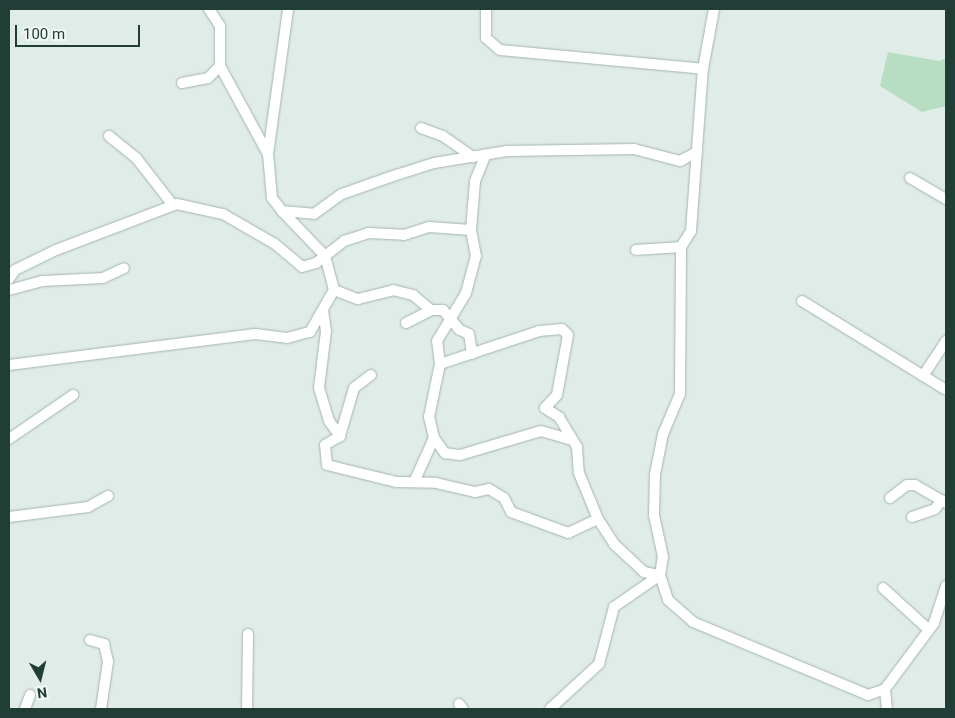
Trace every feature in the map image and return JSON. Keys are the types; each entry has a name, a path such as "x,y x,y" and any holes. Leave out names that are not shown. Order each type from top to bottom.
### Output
{"street":[{"path":"210,9 220,26 220,66 268,154"},
{"path":"9,365 98,356 164,343 192,344 255,334 287,338 310,332 334,290 325,256 272,198 268,154 288,9"},
{"path":"486,9 486,38 500,50 703,69"},
{"path":"714,9 703,69 691,231 681,247 680,394 663,434 655,474 654,515 663,557 660,575 668,600 693,622 868,695 885,689 927,628 934,623 946,586"},
{"path":"182,83 208,78 220,66"},
{"path":"421,128 481,157"},
{"path":"109,136 137,159 172,205"},
{"path":"282,211 314,214 342,194 390,177 434,163 481,157 508,151 634,149 680,161 694,177"},
{"path":"680,161 697,152"},
{"path":"481,157 476,181 471,230 476,256 466,293 437,341 440,364 429,417 434,438 445,453 460,455 541,431 573,440"},
{"path":"910,178 946,199"},
{"path":"9,279 15,270 56,250 172,205 196,206 223,214 276,244 302,267 325,256 344,241 369,233 404,235 429,228 471,230"},
{"path":"636,250 681,247"},
{"path":"9,290 43,281 103,278 124,268"},
{"path":"334,290 358,300 393,290 414,295 431,310"},
{"path":"802,301 946,390"},
{"path":"322,310 324,345 319,388 329,421 340,436"},
{"path":"406,323 431,310 443,310 451,316 460,330 469,334 472,354"},
{"path":"440,364 539,331 562,329 568,335 557,395 545,408 559,417 573,440 579,474 598,519 614,544 644,572 660,575"},
{"path":"310,332 324,345"},
{"path":"923,376 946,342"},
{"path":"342,418 354,388 371,375"},
{"path":"9,439 73,395"},
{"path":"342,418 345,423 340,436 325,445 327,464 397,482 415,480 475,492 489,489 504,498 511,512 568,532 598,519"},
{"path":"329,421 342,418"},
{"path":"415,480 434,438"},
{"path":"890,498 906,485 915,485 944,502 936,509 912,517"},
{"path":"9,517 88,507 108,496"},
{"path":"550,709 600,664 614,607 660,575"},
{"path":"883,588 927,628"},
{"path":"247,709 248,634"},
{"path":"90,640 104,644 108,662 101,709"},
{"path":"885,689 887,709"},
{"path":"25,709 30,695"}],"green space":[{"path":"888,52 939,61 946,58 946,106 922,112 880,86"}]}
